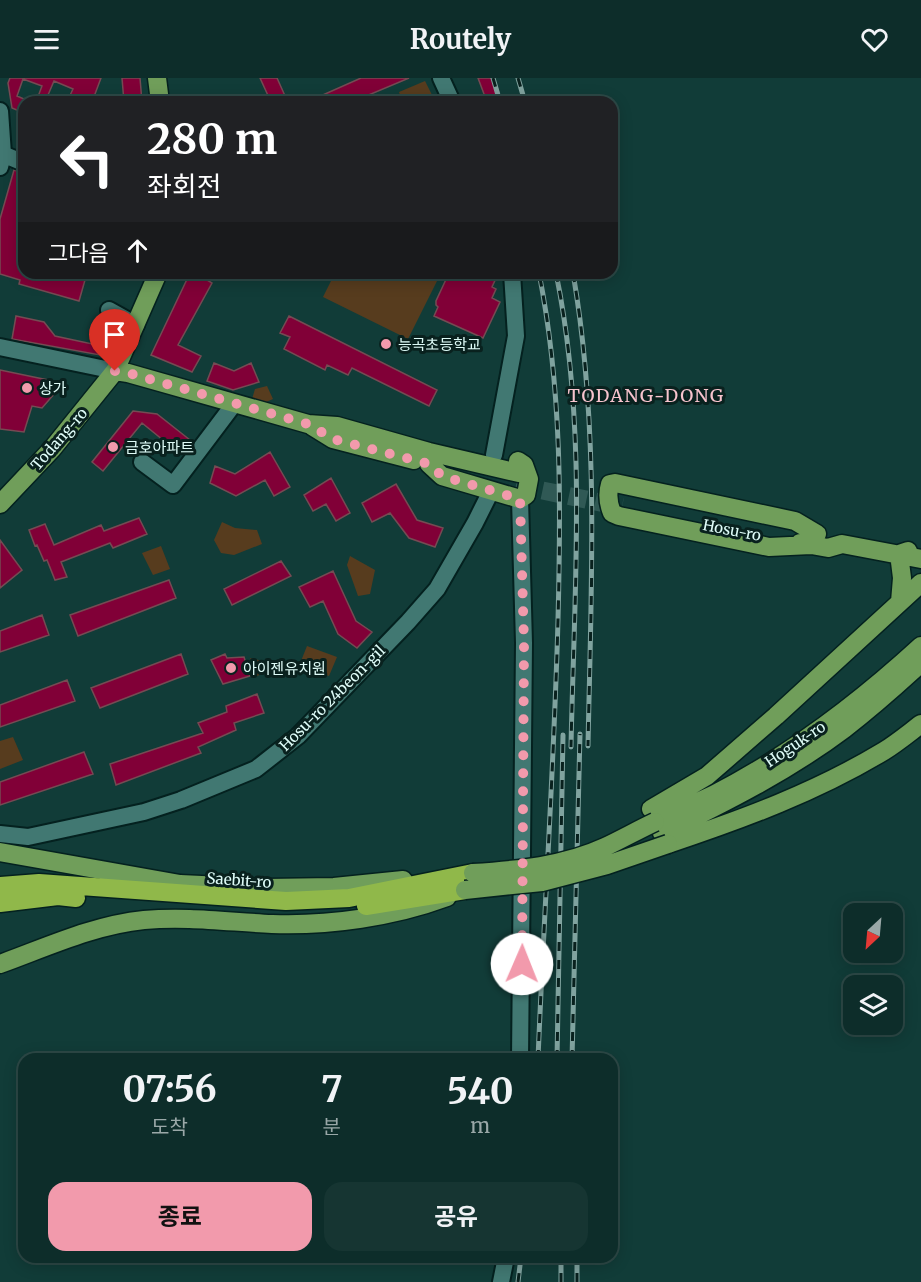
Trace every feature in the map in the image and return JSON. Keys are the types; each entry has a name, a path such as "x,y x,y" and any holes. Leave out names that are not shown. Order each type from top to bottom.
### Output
{"highway":[{"name":"Saebit-ro","path":"0,886 39,883 286,901 349,898 473,873"},
{"name":"Saebit-ro","path":"0,903 57,896 279,912 339,911 465,890"}],"main road":[{"path":"157,78 159,96"},
{"name":"Todang-ro","path":"0,504 52,449 115,371 155,279"},
{"path":"115,371 308,424 337,426 429,458 518,486 526,495 529,485 524,465 494,455 451,448 429,458"},
{"path":"429,458 442,476 491,491 518,486"},
{"path":"610,484 625,485 795,521 814,539 769,547 619,516 612,513 608,490 610,484"},
{"name":"Hosu-ro","path":"623,502 814,539 831,536 842,544 921,559"},
{"path":"900,602 902,578 899,554 921,548"},
{"path":"0,964 94,930 142,920 195,918 273,924 341,921 419,908 465,890 545,873 607,856 659,827 707,776 921,583"},
{"name":"Hoguk-ro","path":"659,827 773,760 892,672 921,646"},
{"name":"Hoguk-ro","path":"659,827 719,806 784,769 844,729 921,663"},
{"path":"0,852 180,884 267,888 334,887 512,871 560,862 659,827 744,818 805,794 885,751 921,724"}],"street":[{"path":"441,78 450,96"},
{"path":"0,111 1,158 18,162"},
{"path":"494,455 516,336 512,279"},
{"path":"109,310 136,325"},
{"path":"0,347 115,371"},
{"path":"142,462 172,485 234,404"},
{"path":"518,486 524,643 520,1053"},
{"name":"Hosu-ro 24beon-gil","path":"0,834 28,837 144,812 181,800 256,769 298,736 437,589 476,523 491,491"},
{"path":"501,1282 505,1263"}],"shaded area":[{"path":"425,81 432,96 400,96 399,92"},
{"path":"332,279 438,279 408,339 323,297"},
{"path":"267,386 273,399 264,403 252,399 255,389"},
{"path":"222,522 235,528 257,530 262,544 234,555 221,553 214,540"},
{"path":"161,546 170,569 153,575 142,553"},
{"path":"350,556 375,570 370,594 358,596 347,565"},
{"path":"307,646 337,657 329,676 299,666"},
{"path":"250,658 268,662 272,670 257,676"},
{"path":"13,737 23,760 0,769 0,741"}],"building":[{"path":"10,78 101,78 94,96 70,96 73,89 54,81 48,96 38,96 42,86 23,79 17,96 18,110 12,108 8,83"},
{"path":"122,78 140,78 142,96 124,96"},
{"path":"260,78 277,78 285,96 268,96"},
{"path":"361,78 409,78 366,96 320,96"},
{"path":"478,78 494,78 500,96 485,96"},
{"path":"14,170 18,171 18,279 85,279 79,301 19,284 20,280 0,274 0,219"},
{"path":"187,279 206,279 212,283 178,345 201,356 192,372 151,355"},
{"path":"446,279 496,279 492,287 496,289 492,298 500,302 483,338 434,316 438,307 436,301"},
{"path":"16,316 44,322 55,336 102,346 100,355 12,339"},
{"path":"289,316 437,390 429,406 352,368 348,375 327,365 325,370 284,349 290,337 280,333"},
{"path":"214,363 234,371 251,363 259,382 233,390 207,381"},
{"path":"0,370 48,380 54,386 55,393 42,408 32,406 24,432 0,429"},
{"name":"금호아파트","path":"133,411 157,414 190,440 179,453 142,423 103,471 92,462"},
{"path":"270,452 290,487 274,496 265,480 236,496 210,483 215,466 235,474"},
{"path":"331,478 350,513 336,521 326,504 313,511 304,495"},
{"path":"396,484 417,520 443,528 435,547 409,538 390,513 372,522 362,503"},
{"path":"139,518 147,534 113,548 110,543 61,562 67,577 55,580 47,560 44,561 37,545 35,546 29,530 45,524 54,545 101,525 104,531"},
{"path":"0,540 22,570 0,588"},
{"path":"281,561 291,576 232,605 224,589"},
{"path":"333,571 356,621 372,632 357,648 338,634 323,601 310,607 299,587"},
{"path":"169,580 176,598 78,636 70,615"},
{"path":"42,615 49,635 0,652 0,631"},
{"path":"181,654 188,674 100,708 91,688"},
{"name":"아이젠유치원","path":"225,654 227,658 244,657 250,676 223,684 211,660"},
{"path":"67,680 75,701 0,727 0,705"},
{"path":"257,694 264,713 234,723 236,730 198,747 201,753 116,785 110,764 203,733 198,723 227,712 226,706"},
{"path":"84,752 93,774 0,805 0,782"}],"tunnel":[{"path":"516,485 622,507"}],"railway":[{"path":"493,78 498,96"},
{"path":"518,78 523,96"},
{"path":"538,1053 554,730 560,533 556,403 547,316 540,279"},
{"path":"557,279 566,331 576,450 576,569 571,747"},
{"path":"574,279 582,332 587,390 592,509 588,746"},
{"path":"572,1053 580,734"},
{"path":"557,1053 563,735"},
{"path":"518,1282 520,1263"},
{"path":"561,1263 561,1282"},
{"path":"577,1263 577,1282"}],"place":[{"name":"능곡초등학교","path":"386,344"},
{"name":"상가","path":"27,388"},
{"name":"금호아파트","path":"113,447"},
{"name":"아이젠유치원","path":"231,668"}],"district":[{"name":"TODANG-DONG","path":"646,395"}],"route":[{"path":"115,371 308,424 333,439 429,464 442,476 520,499 524,643 522,964"}]}
